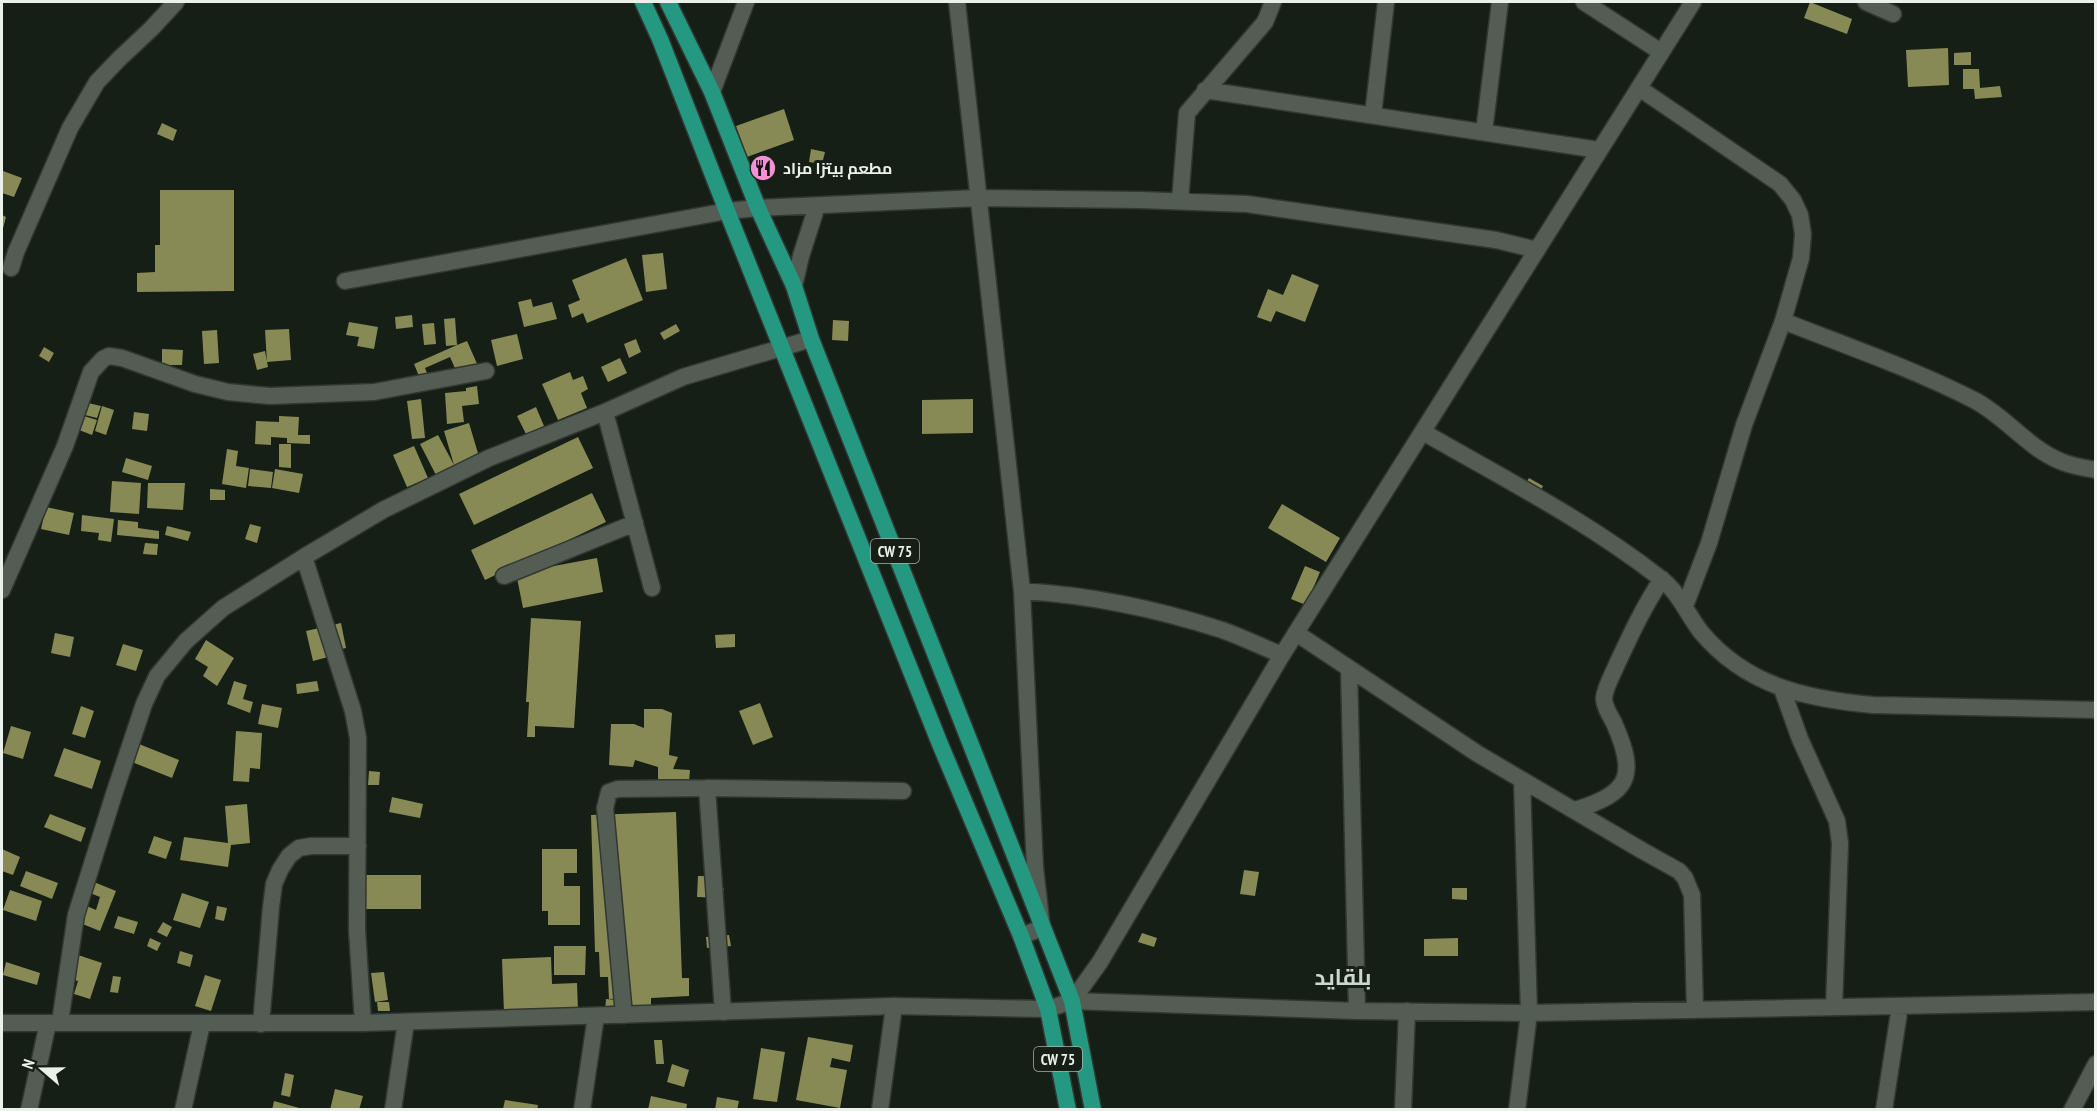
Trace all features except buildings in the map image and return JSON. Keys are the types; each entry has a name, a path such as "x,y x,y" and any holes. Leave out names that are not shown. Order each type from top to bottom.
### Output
{"main road":[{"name":"CW 75","path":"643,2 660,39 940,744 1021,936 1048,1008 1068,1110"},
{"name":"CW 75","path":"668,2 712,92 758,208 794,286 811,339 1072,1001 1093,1110"},
{"path":"940,744 967,734"}],"street":[{"path":"11,268 70,128 97,82 118,59 152,29 176,2"},
{"path":"712,92 746,2"},
{"path":"957,2 1022,591 1035,867 1042,928 1021,936"},
{"path":"1180,201 1187,113 1260,28 1273,2"},
{"path":"1372,115 1386,2"},
{"path":"1484,132 1500,2"},
{"path":"1584,2 1661,52"},
{"path":"1072,1001 1100,962 1282,655 1693,2"},
{"path":"1866,2 1893,14"},
{"path":"1639,88 1774,179 1793,200 1800,215 1803,234 1801,258 1784,321 1744,425 1709,543 1685,606"},
{"path":"1205,90 1599,150"},
{"path":"345,281 727,211 978,198 1247,204 1496,240 1537,250"},
{"path":"794,286 817,206"},
{"path":"1784,321 1891,363 1972,399 1988,408 2046,454 2060,461 2096,470"},
{"path":"29,1110 54,1022 76,915 144,704 157,676 186,641 223,608 304,557 383,510 489,458 605,412 683,376 811,339"},
{"path":"2,590 65,446 91,372 109,356 122,358 195,384 228,392 270,396 374,392 486,371"},
{"path":"605,412 652,588"},
{"path":"1423,432 1594,532 1662,579 1685,606 1701,632 1723,654 1746,671 1782,689 1846,703 1872,705 2096,710"},
{"path":"504,576 635,523"},
{"path":"304,557 353,711 358,738 360,797 357,930 363,1023"},
{"path":"1575,810 1611,796 1618,790 1625,776 1626,759 1604,699 1641,612 1662,579"},
{"path":"1022,591 1068,594 1144,608 1225,631 1282,655"},
{"path":"1296,633 1478,754 1643,852 1679,870 1692,895 1695,1010"},
{"path":"1349,668 1357,1011"},
{"path":"1782,689 1800,739 1837,821 1839,832 1834,1008"},
{"path":"1516,1110 1529,1013 1522,780"},
{"path":"706,788 723,1012"},
{"path":"624,1015 605,808 609,792 618,789 706,788 903,791"},
{"path":"261,1024 271,907 274,884 280,870 289,856 299,848 358,846"},
{"path":"2,1023 363,1023 894,1006 1048,1008 1072,1001 1357,1011 1529,1013 2096,1002"},
{"path":"880,1110 894,1006"},
{"path":"1884,1110 1899,1006"},
{"path":"1403,1110 1407,1011"},
{"path":"582,1110 596,1016"},
{"path":"393,1110 406,1022"},
{"path":"183,1110 202,1024"},
{"path":"2072,1110 2096,1064"}],"place":[{"name":"مطعم بيتزا مزاد","path":"763,168"}],"district":[{"name":"بلقايد","path":"1343,977"}]}
